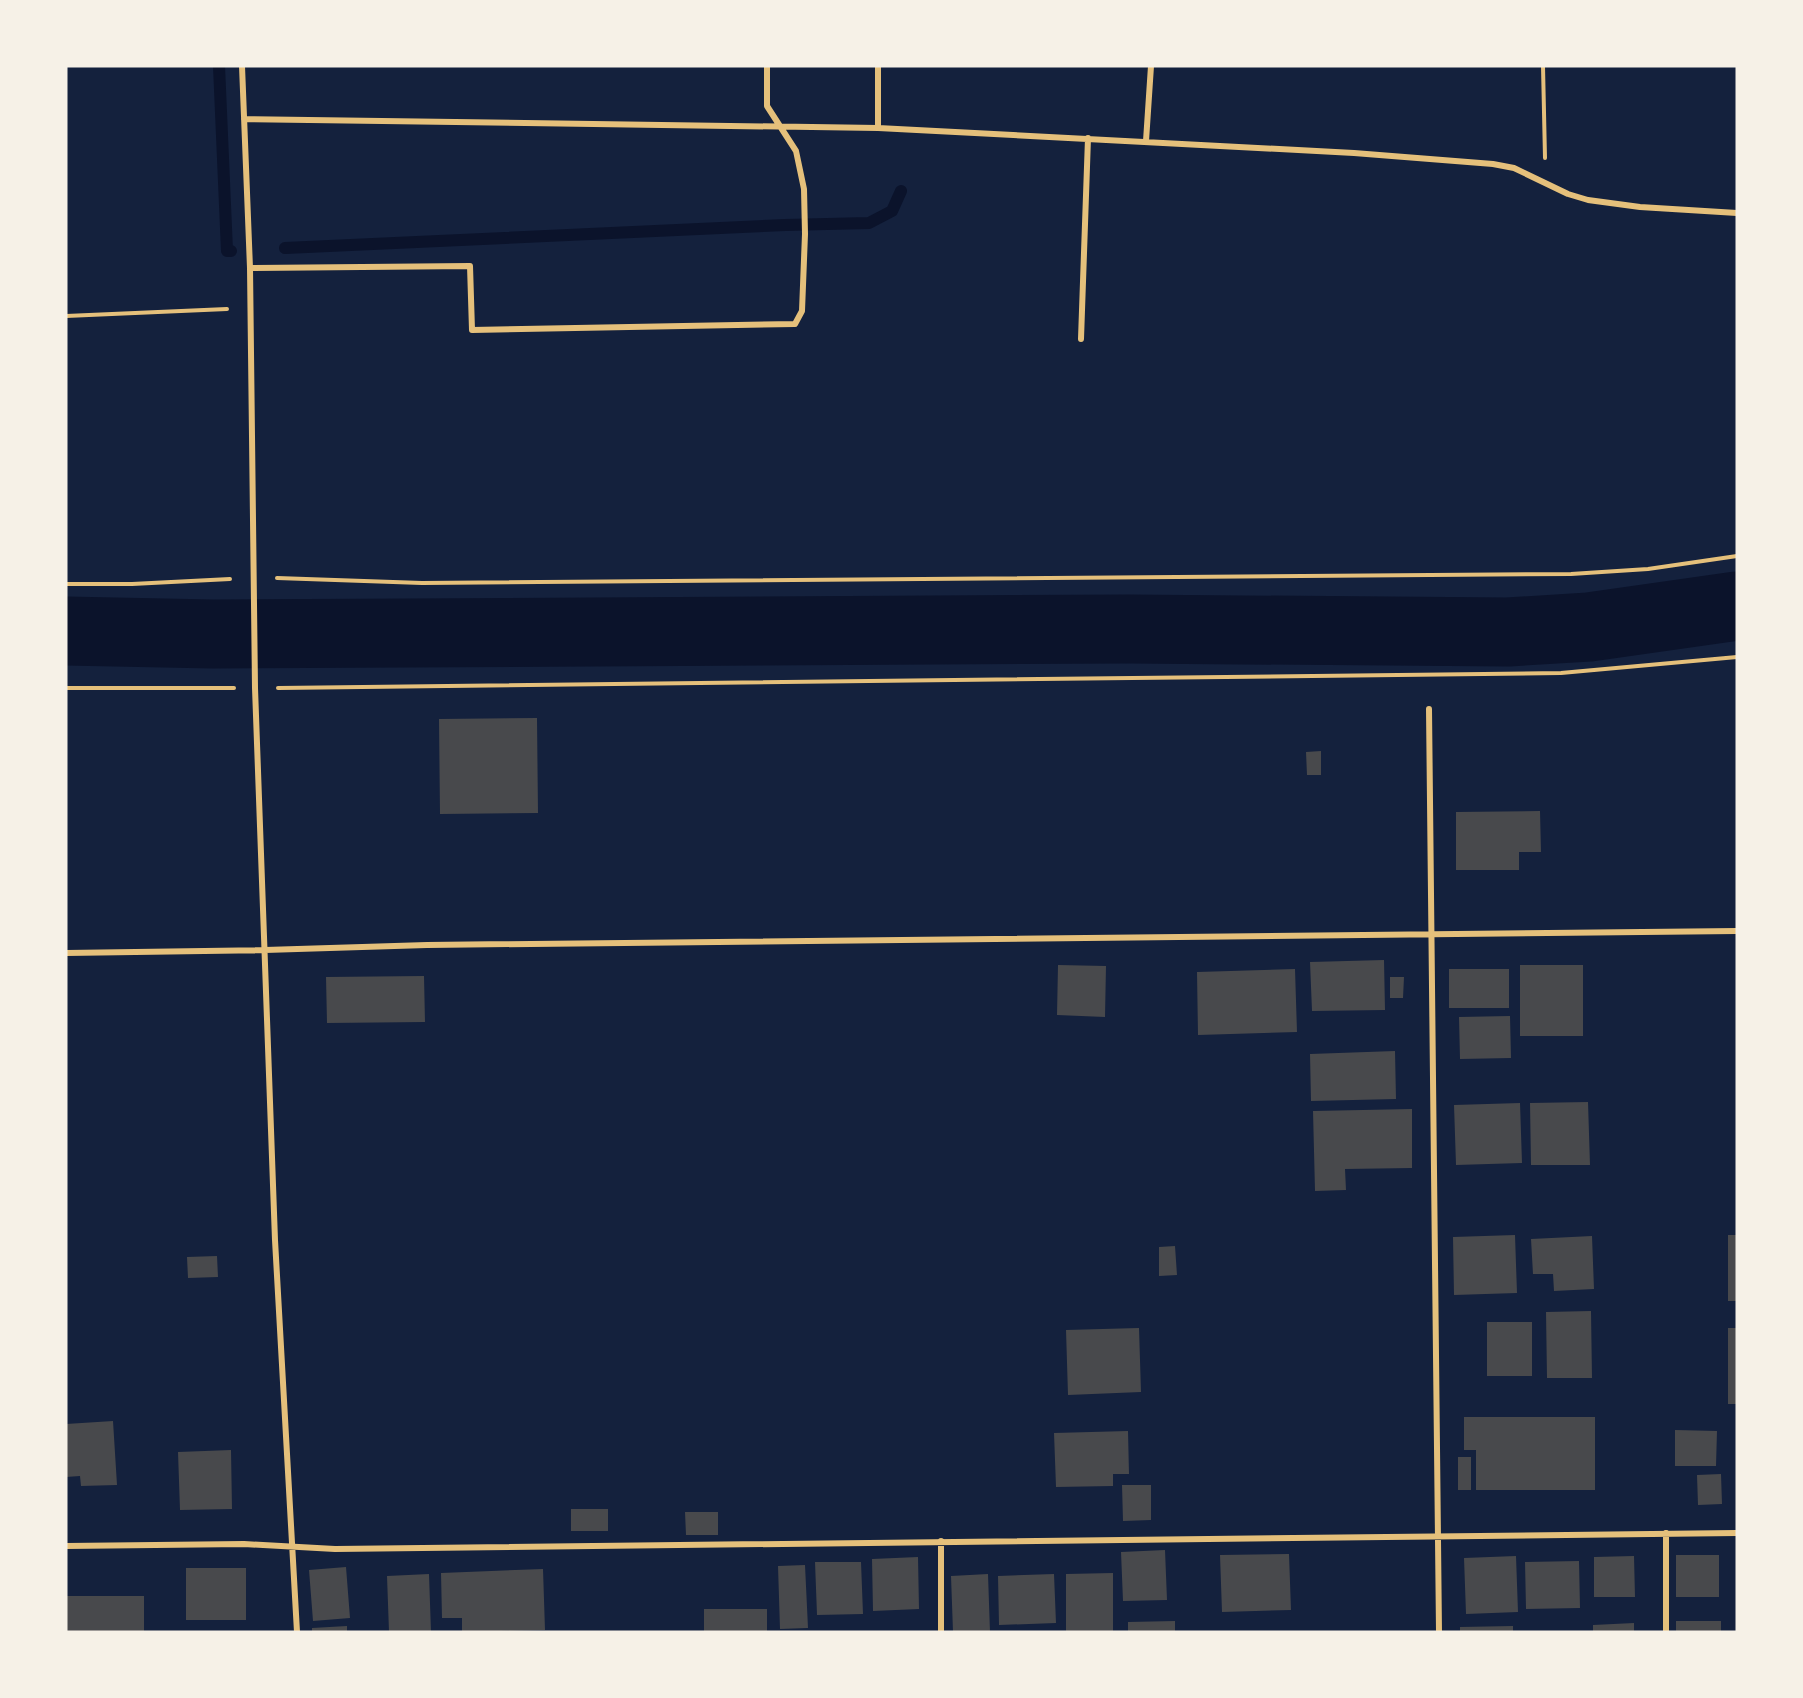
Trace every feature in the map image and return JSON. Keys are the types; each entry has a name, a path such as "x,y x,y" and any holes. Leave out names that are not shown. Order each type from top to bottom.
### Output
{"street":[{"path":"242,66 250,268 255,688 275,1240 297,1632"},
{"path":"250,268 470,266 472,330 795,324 802,311 804,189 796,151 767,106 767,66"},
{"path":"878,66 878,128"},
{"path":"1146,141 1151,66"},
{"path":"244,119 878,128 1354,153 1493,164 1514,168 1568,194 1588,200 1640,207 1737,213"},
{"path":"1081,339 1088,138"},
{"path":"1429,709 1439,1632"},
{"path":"66,952 450,945 1737,931"},
{"path":"1665,1533 1665,1632"},
{"path":"66,1546 244,1544 335,1549 1737,1533"},
{"path":"941,1541 941,1632"}],"path":[{"path":"1543,66 1545,183"},
{"path":"66,316 250,308"},
{"path":"66,584 132,584 253,578 422,583 1571,574 1648,569 1737,556"},
{"path":"66,688 255,688 1561,673 1737,657"}],"building":[{"path":"537,718 538,813 440,814 439,719"},
{"path":"1321,751 1321,775 1307,775 1306,752"},
{"path":"1540,811 1541,852 1519,852 1519,870 1456,870 1456,812"},
{"path":"1384,960 1385,1010 1312,1011 1310,962"},
{"path":"1058,965 1106,966 1105,1017 1057,1015"},
{"path":"1520,965 1583,965 1583,1036 1520,1036"},
{"path":"1295,969 1297,1032 1198,1035 1197,972"},
{"path":"1449,969 1509,969 1509,1008 1449,1008"},
{"path":"424,976 425,1022 327,1023 326,977"},
{"path":"1390,977 1404,977 1403,998 1390,998"},
{"path":"1510,1016 1511,1058 1460,1059 1459,1017"},
{"path":"1395,1051 1396,1099 1311,1101 1310,1054"},
{"path":"1588,1102 1590,1165 1531,1165 1530,1103"},
{"path":"1520,1103 1522,1163 1456,1165 1454,1105"},
{"path":"1412,1109 1412,1168 1345,1169 1346,1190 1315,1191 1313,1111"},
{"path":"1515,1235 1517,1293 1454,1295 1453,1237"},
{"path":"1728,1235 1737,1235 1737,1301 1728,1301"},
{"path":"1592,1236 1594,1289 1554,1291 1553,1274 1533,1274 1531,1239"},
{"path":"1175,1246 1177,1275 1159,1276 1159,1247"},
{"path":"217,1256 218,1277 188,1278 187,1257"},
{"path":"1591,1311 1592,1378 1547,1378 1546,1312"},
{"path":"1487,1322 1532,1322 1532,1376 1487,1376"},
{"path":"1139,1328 1141,1392 1068,1395 1066,1330"},
{"path":"1728,1328 1737,1328 1737,1404 1728,1404"},
{"path":"1464,1417 1595,1417 1595,1490 1476,1490 1476,1450 1464,1450"},
{"path":"113,1421 117,1485 81,1486 80,1476 66,1477 66,1424"},
{"path":"1675,1430 1717,1431 1716,1466 1675,1466"},
{"path":"1128,1431 1129,1474 1113,1474 1113,1486 1056,1487 1054,1433"},
{"path":"231,1450 232,1509 180,1510 178,1452"},
{"path":"1458,1457 1471,1457 1471,1490 1458,1490"},
{"path":"1721,1474 1722,1504 1698,1505 1697,1475"},
{"path":"1122,1485 1151,1485 1151,1520 1123,1521"},
{"path":"571,1509 608,1509 608,1531 571,1531"},
{"path":"685,1512 718,1512 718,1535 686,1535"},
{"path":"1165,1550 1167,1600 1123,1601 1121,1552"},
{"path":"1289,1554 1291,1610 1222,1612 1220,1555"},
{"path":"1676,1555 1719,1555 1719,1597 1676,1597"},
{"path":"1516,1556 1518,1612 1466,1614 1464,1558"},
{"path":"1634,1556 1635,1597 1594,1597 1594,1557"},
{"path":"918,1557 919,1609 873,1611 872,1559"},
{"path":"1579,1561 1580,1608 1526,1609 1525,1562"},
{"path":"815,1562 861,1562 863,1614 817,1615"},
{"path":"805,1565 808,1628 780,1629 778,1566"},
{"path":"346,1567 350,1618 313,1621 309,1570"},
{"path":"186,1568 246,1568 246,1620 186,1620"},
{"path":"543,1569 545,1630 462,1632 462,1618 442,1618 441,1573"},
{"path":"1113,1573 1113,1632 1066,1632 1066,1574"},
{"path":"429,1574 431,1632 389,1632 387,1576"},
{"path":"988,1574 990,1632 953,1632 951,1576"},
{"path":"1054,1574 1056,1623 999,1625 998,1576"},
{"path":"66,1596 144,1596 144,1632 66,1632"},
{"path":"704,1609 767,1609 767,1632 704,1632"},
{"path":"1175,1621 1175,1632 1128,1632 1128,1622"},
{"path":"1676,1621 1721,1621 1721,1632 1676,1632"},
{"path":"1634,1623 1634,1632 1593,1632 1593,1625"},
{"path":"347,1626 347,1632 312,1632 312,1628"},
{"path":"1513,1626 1513,1632 1460,1632 1460,1627"}],"waterway":[{"path":"219,66 227,251 231,251"},
{"path":"285,248 869,223 892,211 901,191"},
{"path":"66,631 213,634 1129,629 1508,632 1589,627 1737,606"}]}
